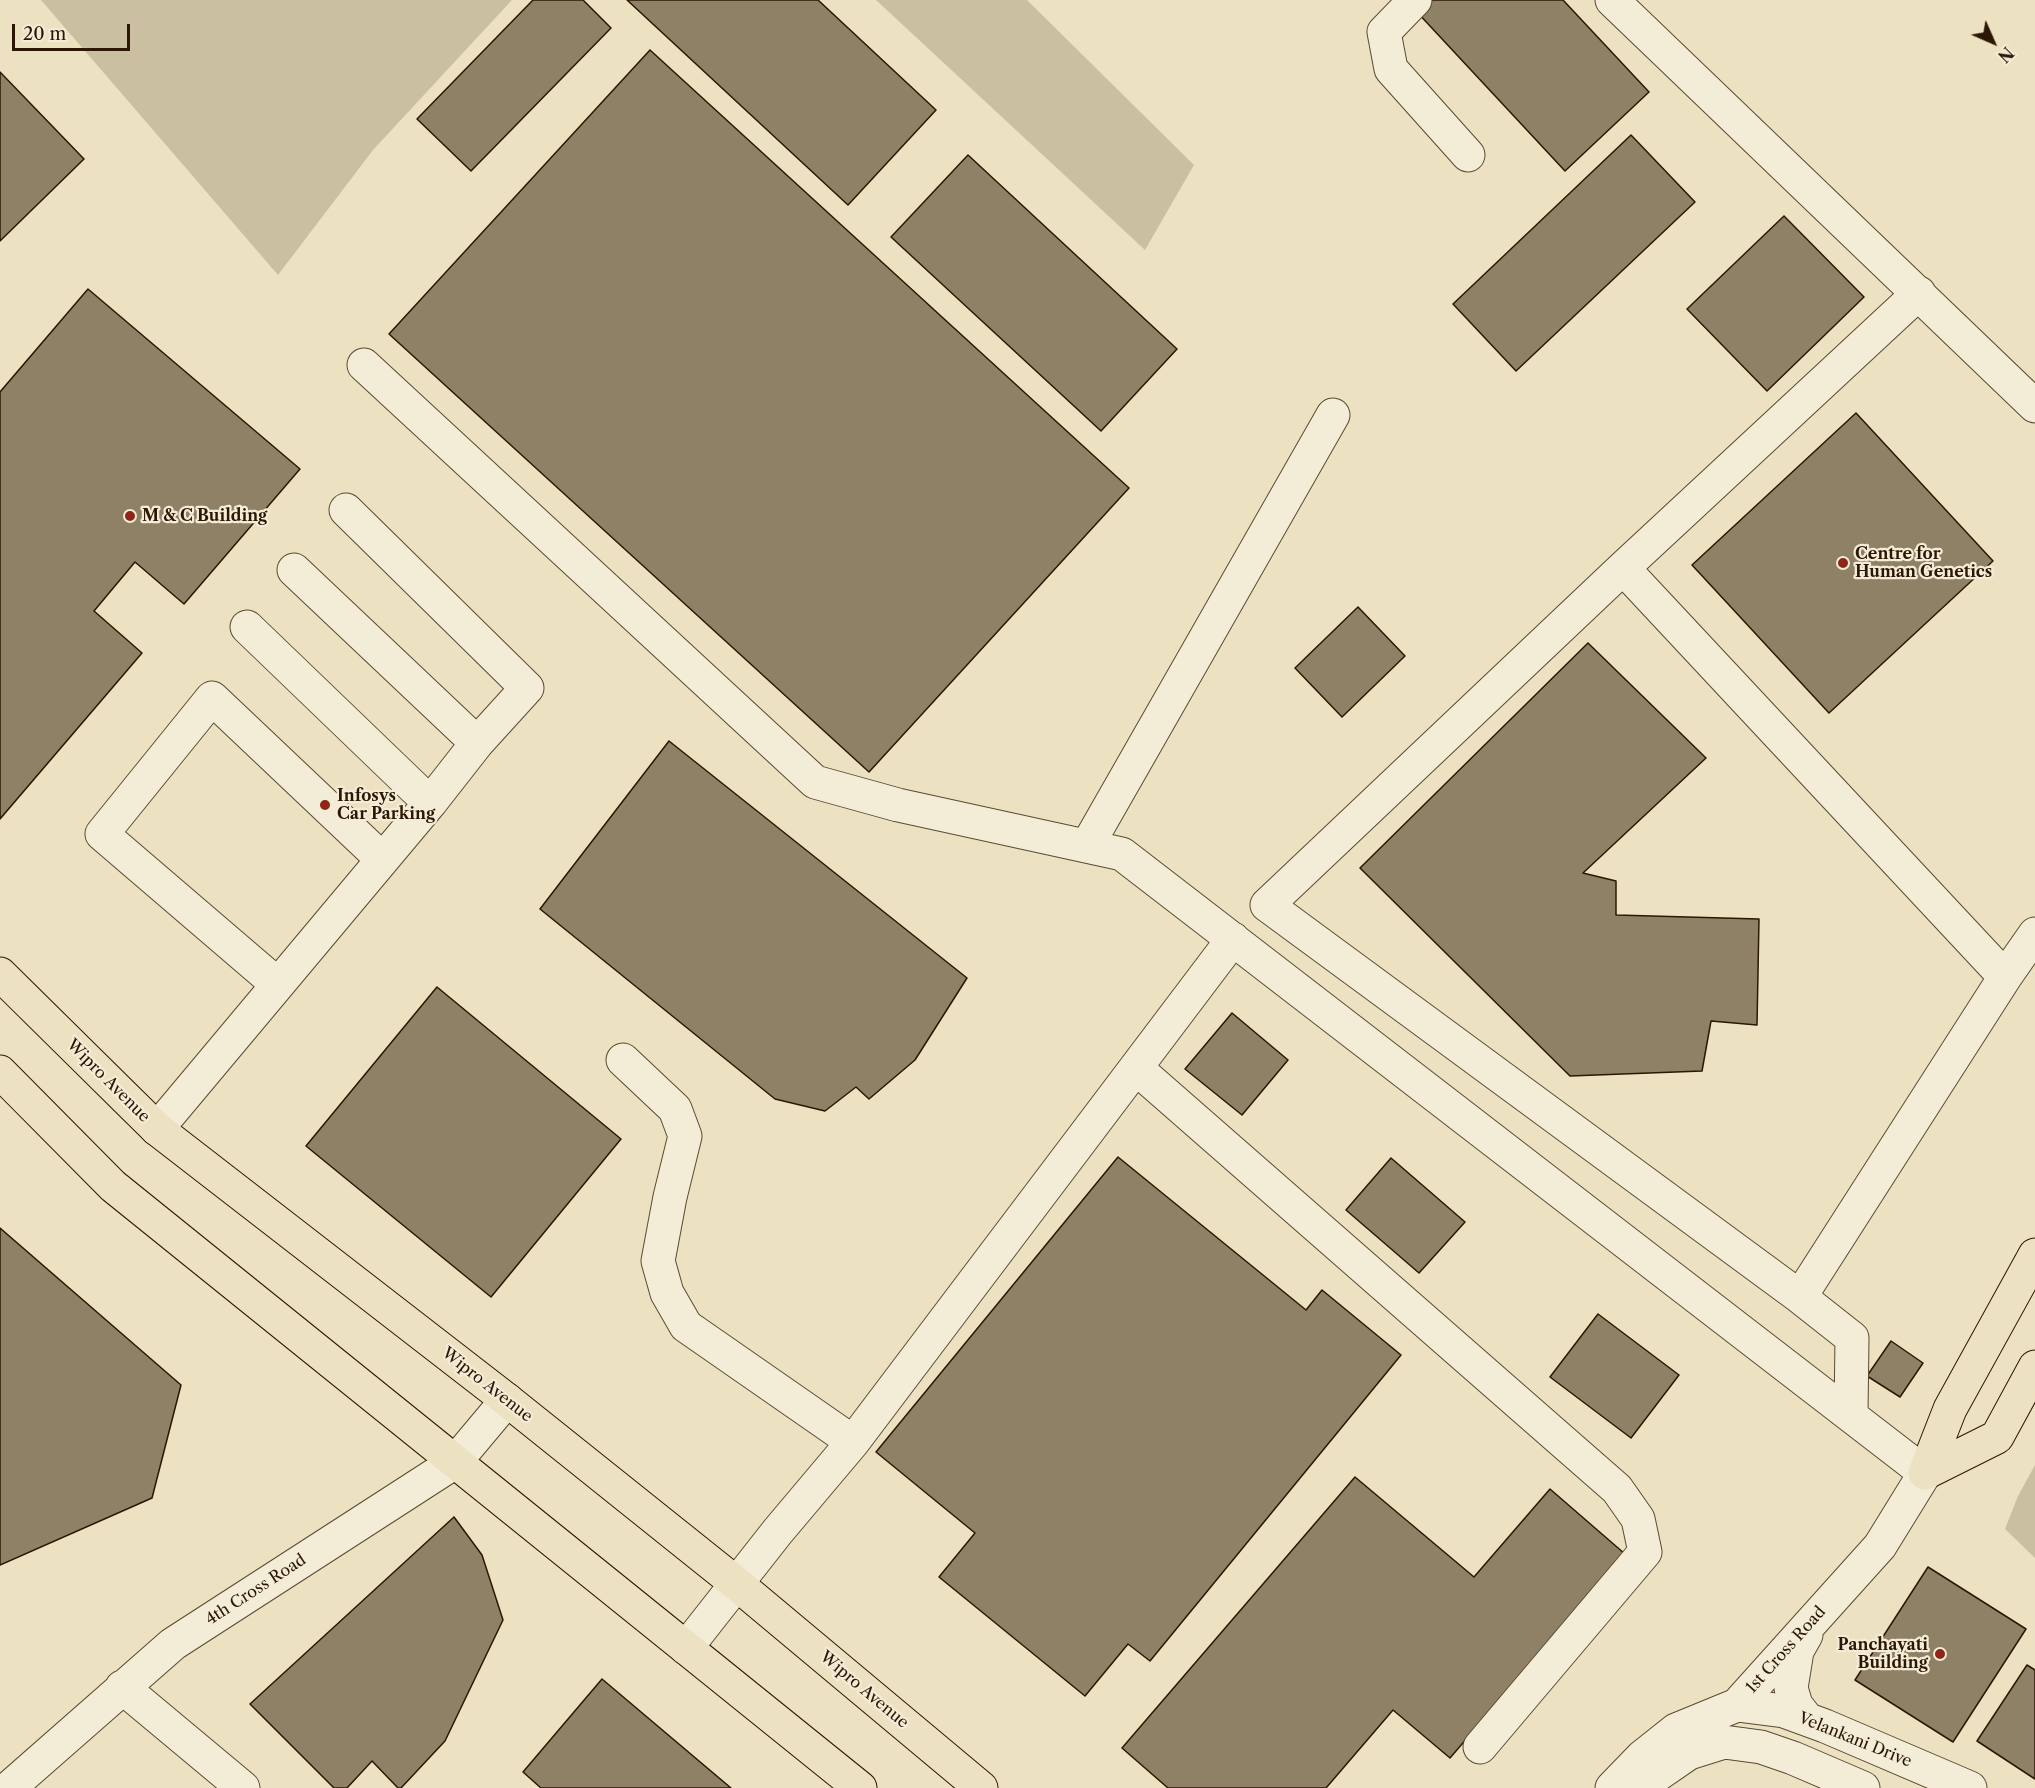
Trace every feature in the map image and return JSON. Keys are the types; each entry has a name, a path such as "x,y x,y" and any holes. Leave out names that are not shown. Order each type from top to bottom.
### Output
{"main road":[{"name":"Wipro Avenue","path":"0,974 157,1129 507,1400 737,1584 981,1788"},
{"path":"0,1072 114,1186 860,1788"},
{"path":"1925,1473 1950,1409 2035,1255"},
{"path":"1925,1473 1997,1437 2035,1367"}],"street":[{"path":"1415,0 1384,32 1391,69 1468,155"},
{"path":"1612,0 2035,406"},
{"path":"1851,1414 1852,1338 1800,1297 1267,905 1623,568 1919,293"},
{"path":"364,365 815,782 898,805 1122,854 1925,1473"},
{"path":"1088,846 1332,416"},
{"path":"157,1129 430,803 477,743 527,688 346,510"},
{"path":"1623,568 2005,977"},
{"path":"294,570 477,743"},
{"path":"247,627 430,803"},
{"path":"277,984 102,834 212,698 382,859"},
{"path":"1800,1297 2005,977 2035,934"},
{"path":"686,1648 853,1442 1233,939"},
{"path":"623,1060 675,1109 685,1136 658,1261 667,1293 686,1326 853,1442"},
{"path":"1136,1068 1617,1489 1638,1519 1645,1552 1480,1747"},
{"name":"4th Cross Road","path":"9,1788 173,1644 455,1462 507,1400"},
{"name":"1st Cross Road","path":"1612,1788 1642,1757 1676,1730 1737,1705 1880,1546 1925,1473"},
{"path":"1807,1719 1796,1705 1791,1688 1797,1651 1816,1618"},
{"path":"122,1687 243,1788"},
{"name":"Velankani Drive","path":"1737,1705 1784,1711 1807,1719 1970,1788"},
{"path":"1644,1788 1657,1775 1689,1753 1724,1742 1761,1747 1863,1788"}],"shaded area":[{"path":"41,0 512,0 373,150 278,275"},
{"path":"876,0 1027,0 1194,165 1145,250"},
{"path":"2035,1465 2035,1558 2005,1529 2018,1496"}],"building":[{"path":"533,0 583,0 611,28 471,171 417,119"},
{"path":"627,0 818,0 936,110 848,205"},
{"path":"1428,0 1563,0 1649,92 1565,171 1416,11"},
{"path":"650,50 1129,488 869,772 389,334"},
{"path":"0,72 84,159 0,241"},
{"path":"1631,135 1695,202 1516,371 1453,304"},
{"path":"968,155 1177,349 1101,431 891,237"},
{"path":"1784,216 1864,297 1767,391 1687,309"},
{"name":"M & C Building","path":"88,289 300,469 184,604 135,562 94,611 142,653 0,819 0,392"},
{"name":"Centre for Human Genetics","path":"1856,413 1993,561 1829,713 1692,565"},
{"path":"1358,607 1405,656 1342,717 1295,668"},
{"path":"1588,643 1706,758 1583,873 1616,881 1616,915 1759,919 1757,1025 1711,1021 1702,1071 1570,1076 1360,868"},
{"path":"669,741 967,978 915,1060 869,1099 856,1087 825,1111 775,1099 540,909"},
{"path":"437,987 621,1139 491,1297 306,1146"},
{"path":"1232,1013 1288,1060 1242,1115 1185,1069"},
{"path":"1118,1157 1306,1310 1322,1290 1401,1355 1150,1661 1128,1644 1085,1696 939,1577 975,1533 876,1452"},
{"path":"1391,1158 1465,1222 1419,1273 1346,1210"},
{"path":"0,1228 181,1385 152,1498 0,1565"},
{"path":"1598,1314 1679,1375 1631,1438 1550,1377"},
{"path":"1891,1341 1923,1363 1900,1397 1867,1376"},
{"path":"1355,1477 1474,1577 1550,1489 1625,1554 1450,1758 1393,1710 1326,1788 1168,1788 1122,1748"},
{"path":"454,1517 482,1555 503,1620 445,1741 401,1788 398,1788 372,1761 347,1788 334,1788 250,1704"},
{"name":"Panchayati Building","path":"1928,1567 2026,1629 1953,1742 1855,1680"},
{"path":"2027,1665 2035,1670 2035,1779 1977,1741"},
{"path":"602,1679 731,1788 541,1788 523,1772"}],"place":[{"name":"M & C Building","path":"130,516"},
{"name":"Centre for Human Genetics","path":"1843,563"},
{"name":"Infosys Car Parking","path":"325,805"},
{"name":"Panchayati Building","path":"1940,1654"}]}
